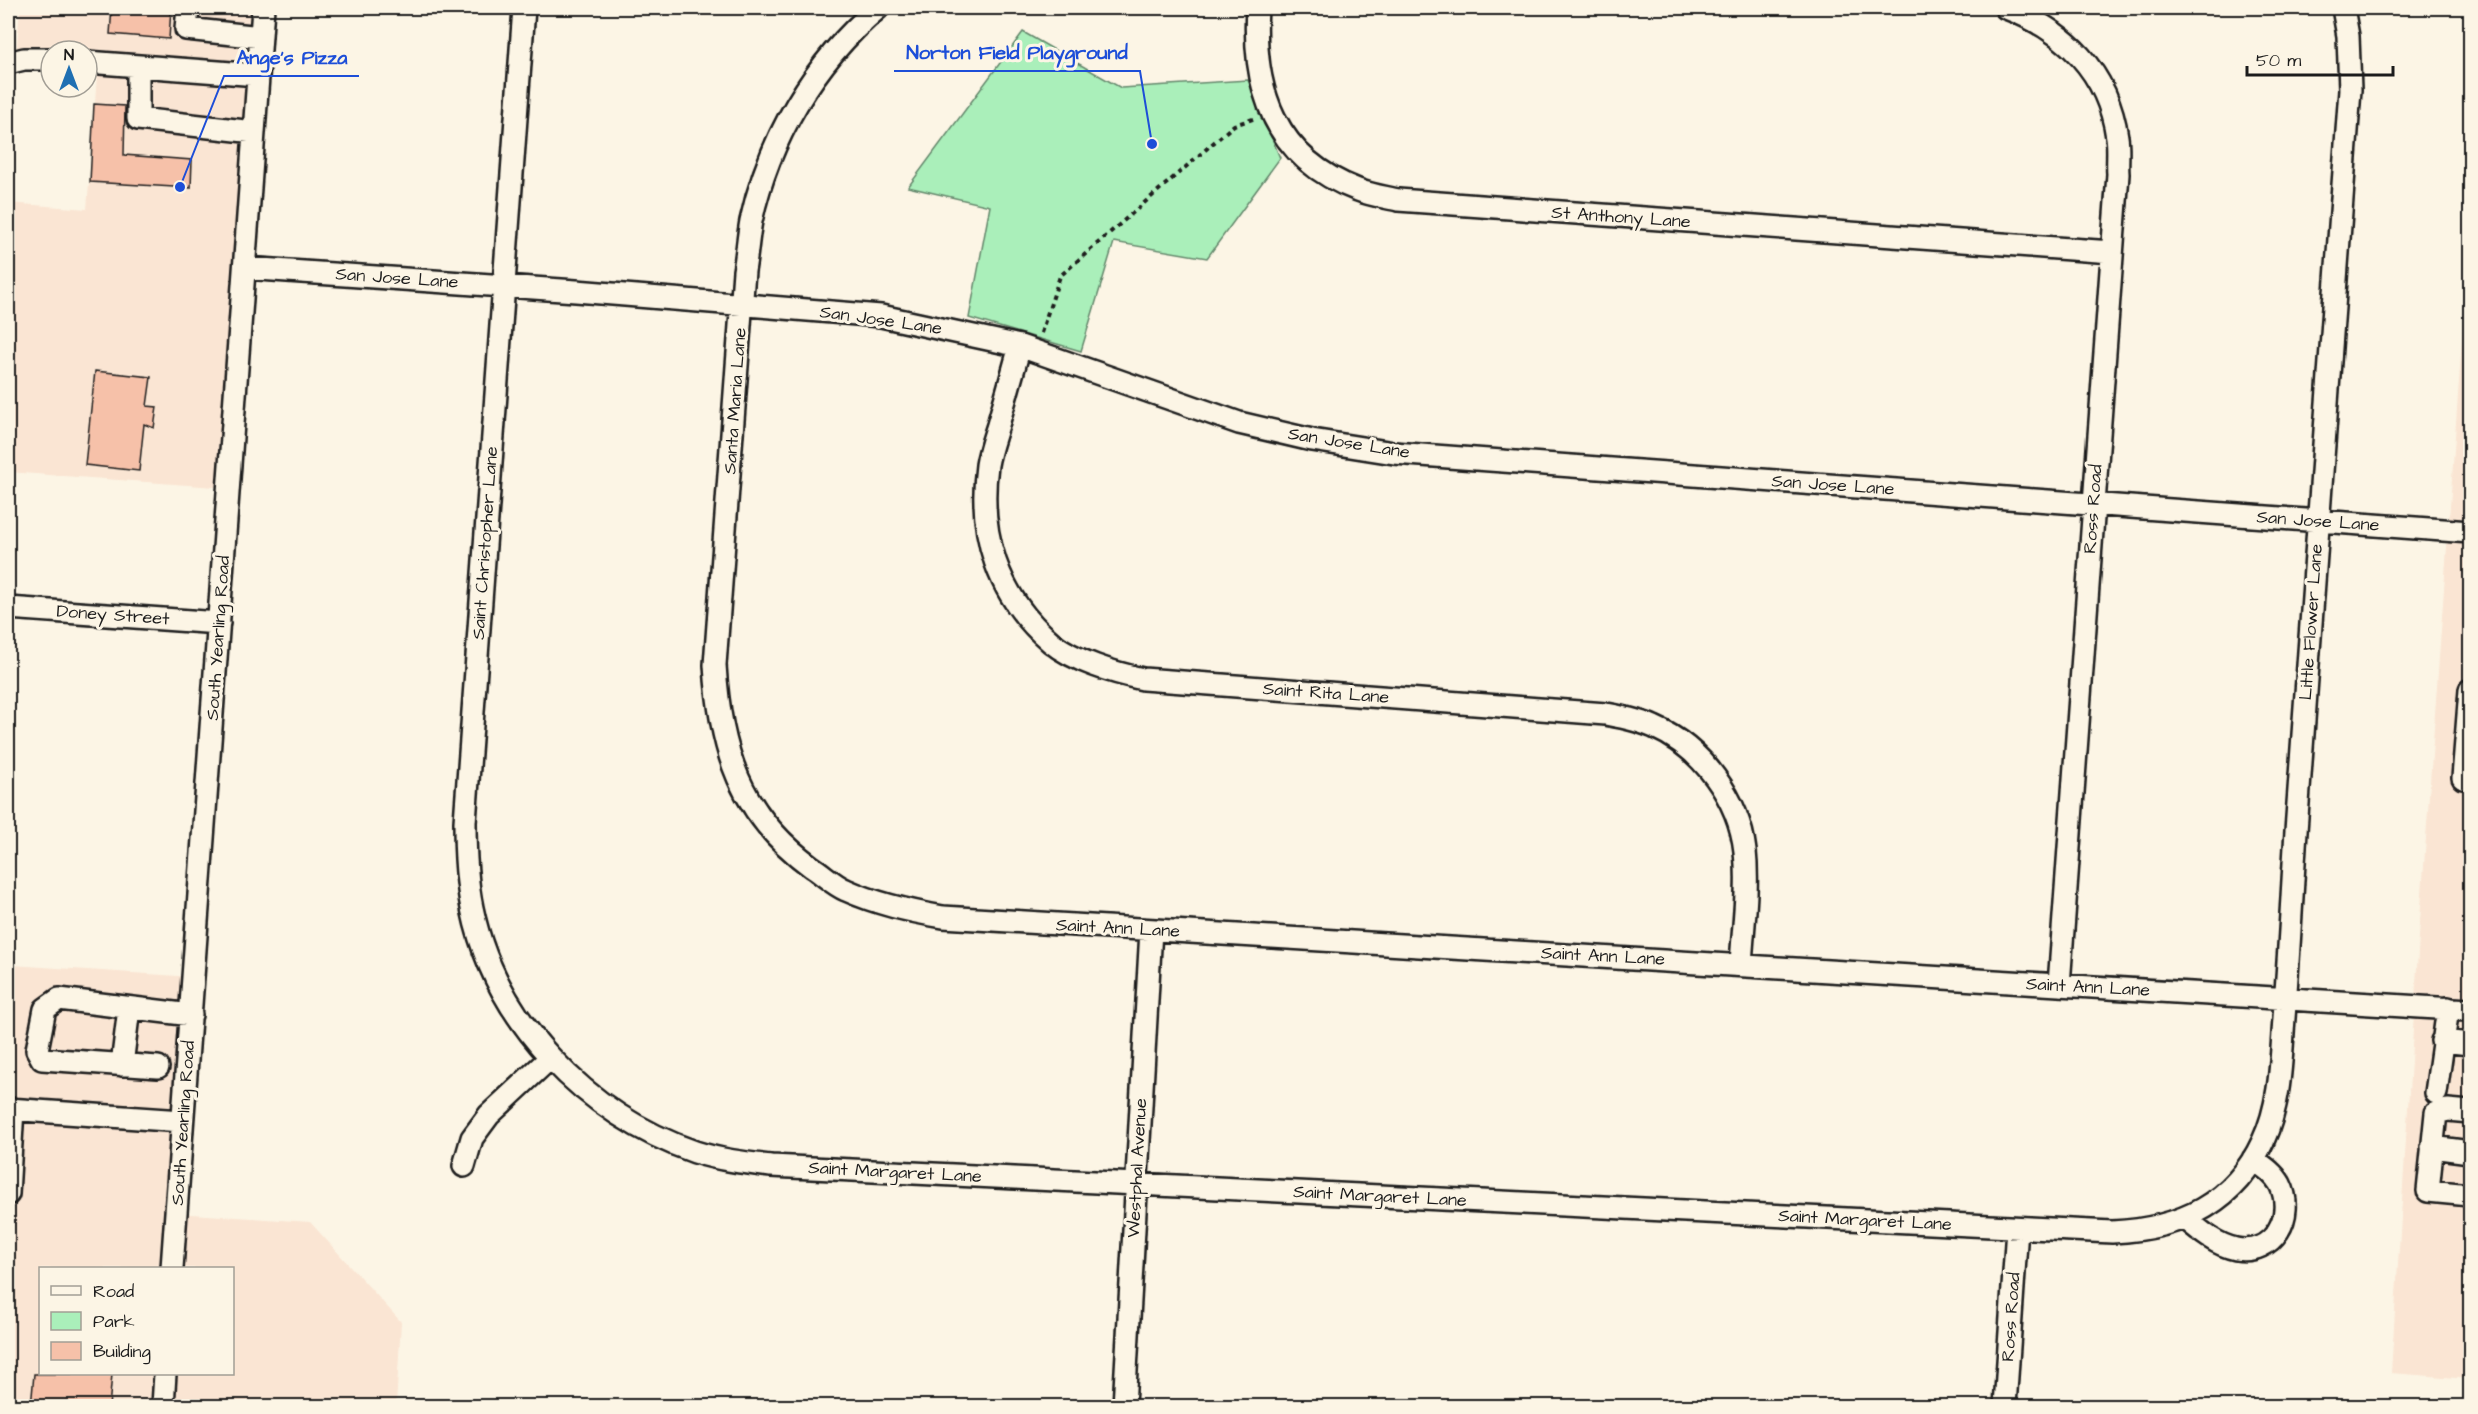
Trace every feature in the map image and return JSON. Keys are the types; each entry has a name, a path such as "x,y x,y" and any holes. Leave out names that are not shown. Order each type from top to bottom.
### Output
{"street":[{"path":"189,8 186,29 261,37"},
{"name":"South Yearling Road","path":"172,1267 263,8"},
{"name":"Saint Christopher Lane","path":"524,8 466,810 466,867 472,909 496,976 517,1014 550,1058"},
{"name":"Santa Maria Lane","path":"764,823 741,786 726,748 717,706 715,664 742,304 752,220 766,169 783,130 805,89 838,47 878,8"},
{"name":"St Anthony Lane","path":"1257,8 1255,35 1259,78 1271,113 1292,147 1323,174 1358,191 1398,200 2112,252"},
{"name":"Ross Road","path":"2006,8 2029,16 2070,44 2091,71 2109,104 2117,137 2118,174 2059,985"},
{"name":"Little Flower Lane","path":"2230,1190 2253,1160 2264,1140 2274,1112 2279,1082 2350,90 2348,36 2343,8"},
{"path":"8,63 24,59 39,59"},
{"path":"99,63 258,75"},
{"path":"138,66 138,119 254,132"},
{"name":"San Jose Lane","path":"245,268 881,316 1028,348 1239,423 1312,440 1394,453 2470,532"},
{"name":"Saint Rita Lane","path":"1028,348 987,463 985,494 987,527 993,562 1004,584 1016,603 1051,642 1108,671 1143,680 1606,714 1655,727 1700,760 1717,779 1741,828 1746,876 1741,964"},
{"name":"Doney Street","path":"8,608 219,623"},
{"path":"2463,778 2470,698"},
{"name":"Saint Ann Lane","path":"764,823 801,858 843,889 890,907 943,917 2470,1010"},
{"name":"Westphal Avenue","path":"1124,1407 1151,930"},
{"path":"158,1067 42,1059 37,1050 45,1008 59,999 191,1015"},
{"path":"122,1065 129,1008"},
{"path":"2436,1093 2448,1008"},
{"path":"2442,1041 2470,1044"},
{"path":"464,1166 472,1138 489,1114 550,1058"},
{"name":"Saint Margaret Lane","path":"550,1058 601,1102 629,1121 678,1145 733,1161 771,1166 2017,1228 2130,1231 2150,1229 2185,1218 2219,1199 2230,1190"},
{"path":"8,1194 10,1109 183,1121"},
{"path":"2470,1112 2448,1110 2436,1113 2428,1191 2470,1195"},
{"path":"2432,1147 2470,1152"},
{"path":"2185,1218 2212,1239 2234,1249 2246,1250 2268,1241 2282,1226 2285,1216 2283,1195 2274,1176 2253,1160"},
{"name":"Ross Road","path":"2005,1407 2017,1228"},
{"path":"163,1407 165,1375"}],"path":[{"path":"1028,348 1060,276 1234,125 1271,113"}],"shaded area":[{"path":"20,8 263,8 229,488 8,472 8,203 87,209 95,99 99,99 99,39 39,39 39,53 16,56"},
{"path":"2470,229 2470,1379 2391,1373 2420,921"},
{"path":"12,965 193,977 177,1213 310,1222 401,1322 396,1406 8,1406 8,1029"}],"green space":[{"path":"1023,32 1121,88 1248,80 1280,158 1207,258 1114,242 1081,351 969,318 990,206 908,187"}],"building":[{"path":"112,8 171,8 169,39 110,34"},
{"path":"94,104 125,106 124,155 192,160 191,188 90,182"},
{"path":"95,371 151,377 147,406 157,407 154,428 144,424 139,471 85,465"},
{"path":"34,1374 112,1375 109,1407 31,1407"}],"place":[{"name":"Norton Field Playground","path":"1152,144"},
{"name":"Ange's Pizza","path":"180,187"}]}
